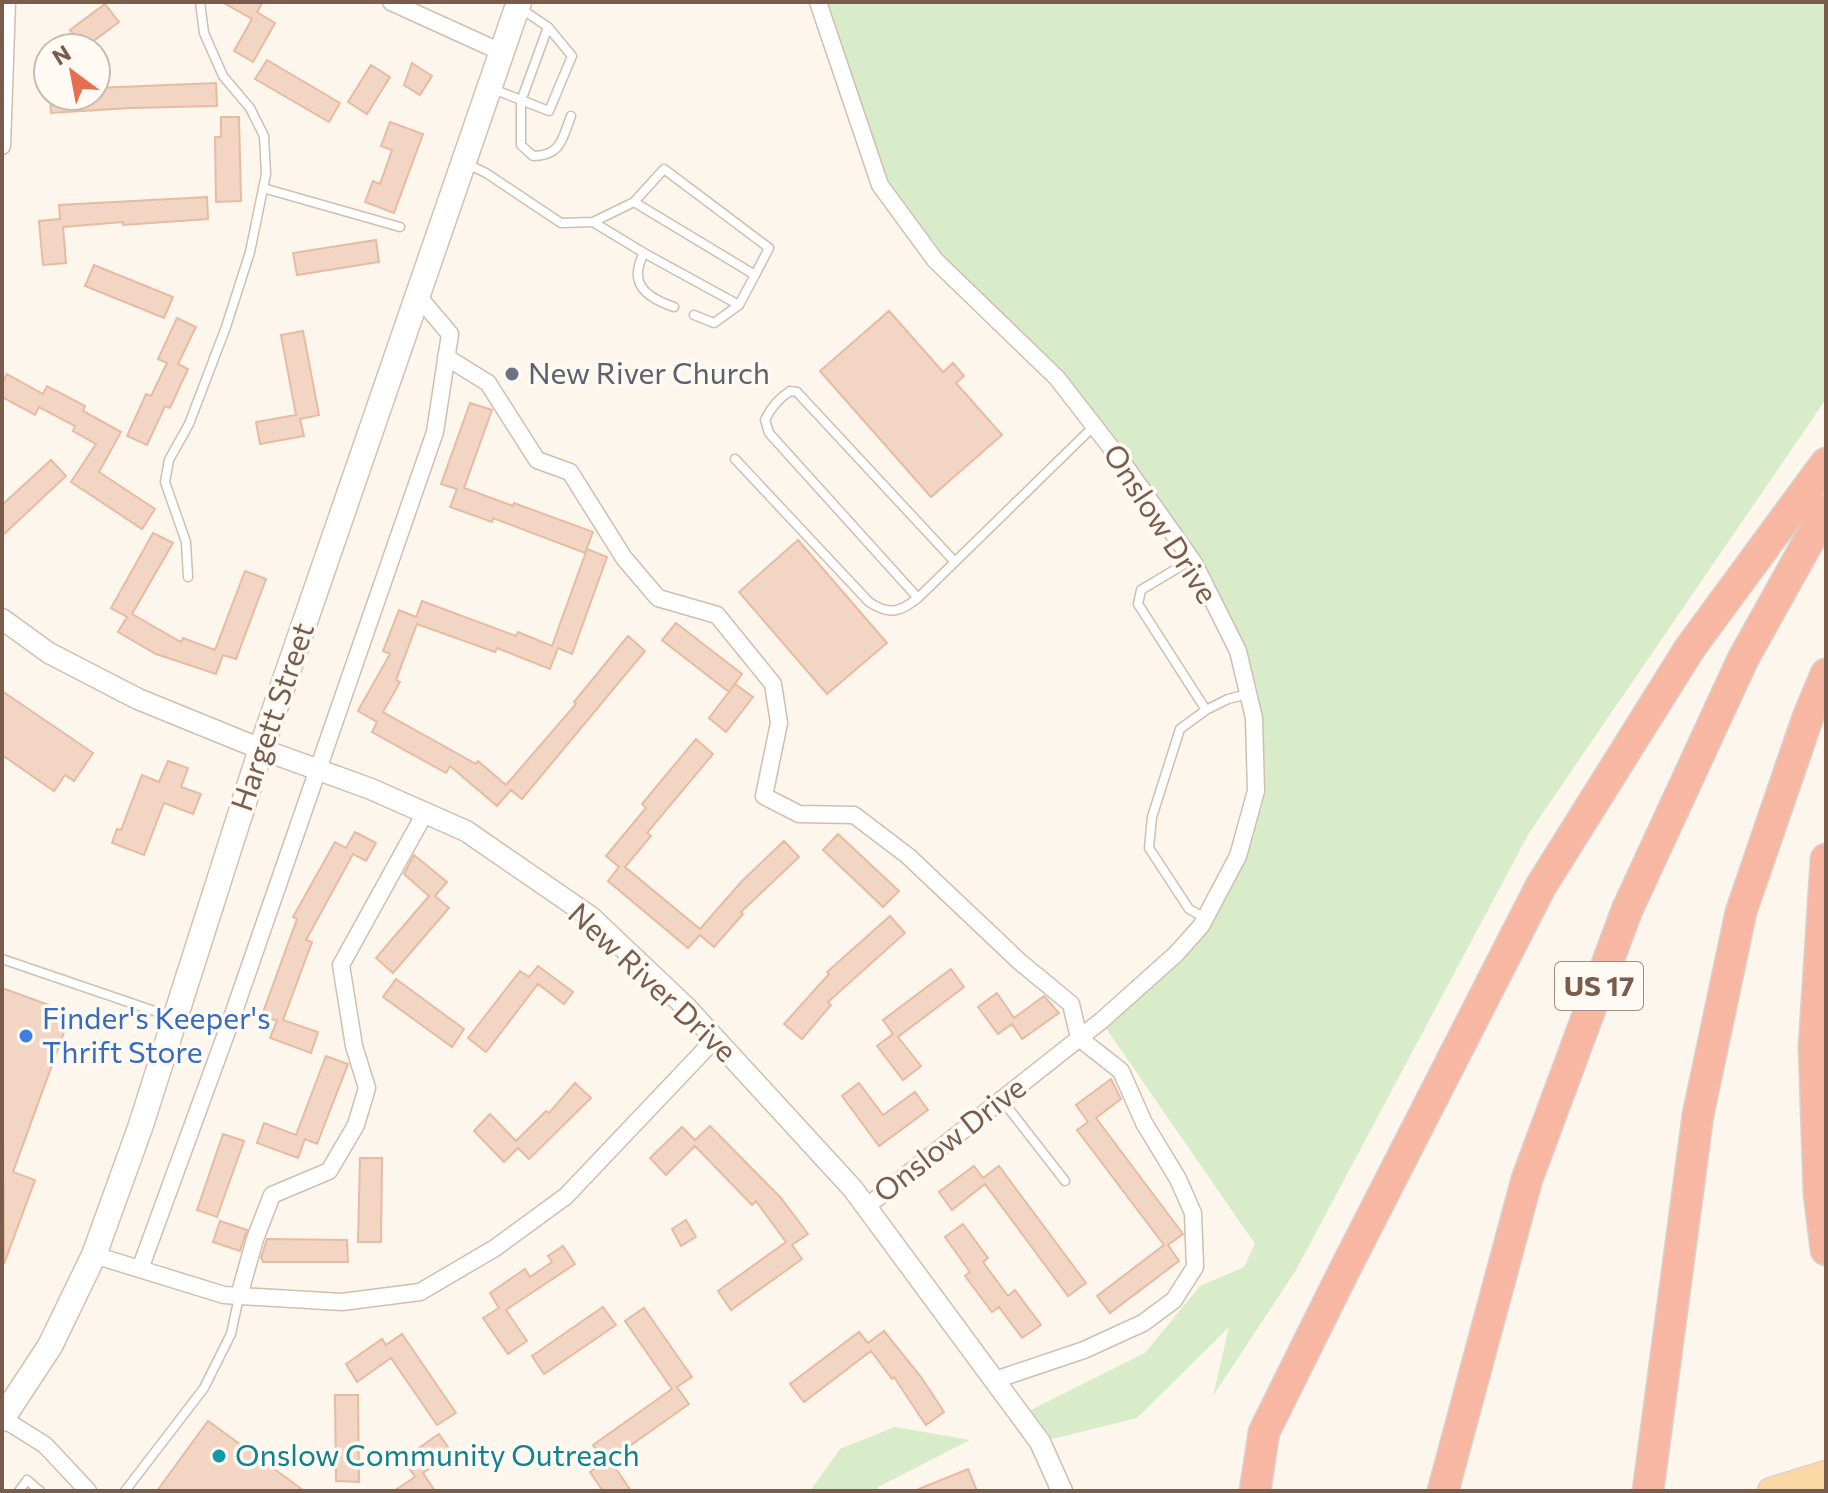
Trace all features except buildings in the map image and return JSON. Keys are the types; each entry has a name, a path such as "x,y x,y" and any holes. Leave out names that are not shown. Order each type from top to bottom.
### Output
{"highway":[{"path":"1255,1491 1264,1432 1541,886 1690,648 1826,463"},
{"name":"US 17","path":"1443,1491 1527,1179 1627,910 1743,659 1826,510"},
{"path":"1648,1486 1698,1115 1741,912 1808,717 1826,674"},
{"path":"1826,859 1814,1047 1819,1194 1826,1250"}],"main road":[{"name":"Hargett Street","path":"2,1419 50,1346 94,1255 140,1128 261,749 518,4"},
{"path":"1771,1491 1826,1474"}],"street":[{"path":"2,146 7,2"},
{"path":"391,2 501,52"},
{"name":"Onslow Drive","path":"818,2 880,185 935,260 1057,378 1126,467 1191,560 1238,651 1254,718 1256,791 1238,856 1205,918 1176,954 1079,1038 866,1207"},
{"path":"140,1269 230,1023 435,432 450,334 417,295"},
{"path":"446,357 488,383 537,460 570,472 624,558 658,598 717,615 773,684 779,723 764,796 799,814 854,815 908,856 1020,962 1071,1004 1079,1038 1121,1071 1144,1123 1178,1179 1193,1213 1195,1267 1174,1300 1143,1323 1084,1350 995,1380"},
{"name":"New River Drive","path":"2,619 49,653 138,699 371,789 466,831 591,917 686,1007 866,1207 1040,1442 1062,1491"},
{"path":"239,1296 255,1239 272,1195 329,1171 356,1125 367,1088 354,1046 341,965 425,813"},
{"path":"94,1255 224,1295 342,1302 420,1292 495,1248 566,1196 715,1039"},
{"path":"2,1419 45,1445 81,1488"}],"lane":[{"path":"188,577 186,542 165,482 169,460 189,424 226,327 250,252 266,174 264,136 250,108 223,76 204,33 200,2"},
{"path":"489,87 549,111 572,56 548,27 518,4"},
{"path":"548,27 521,101 521,145 533,156 546,155 559,147 571,116"},
{"path":"463,162 486,173 561,223 593,222 634,202 664,169 769,248 739,305 714,323 694,315"},
{"path":"263,188 400,227"},
{"path":"634,202 755,275"},
{"path":"593,222 739,305"},
{"path":"644,253 636,269 638,280 654,300 674,307"},
{"path":"918,598 769,433 765,420 771,407 781,397 790,391 797,392 955,562"},
{"path":"735,459 869,602 884,612 895,612 918,598 1094,426"},
{"path":"1191,560 1141,590 1138,604 1206,710"},
{"path":"1205,918 1189,909 1149,848 1152,817 1180,729 1206,710 1228,699 1248,694"},
{"path":"2,959 175,1018"},
{"path":"1002,1099 1065,1181"},
{"path":"125,1491 204,1388 231,1334 239,1296"},
{"path":"19,1491 27,1480 40,1491"}],"green space":[{"path":"818,2 1826,2 1826,399 1529,833 1296,1270 1213,1396 1229,1327 1137,1418 1040,1442 1021,1415 1145,1353 1200,1286 1244,1267 1255,1244 1101,1021 1201,926 1256,791 1238,651 1194,563 1056,378 935,260 880,185"},
{"path":"895,1427 970,1440 878,1487 879,1491 810,1491 840,1449"}],"place":[{"name":"New River Church","path":"512,374"},
{"name":"Finder's Keeper's Thrift Store","path":"26,1036"},
{"name":"Onslow Community Outreach","path":"219,1456"}]}
